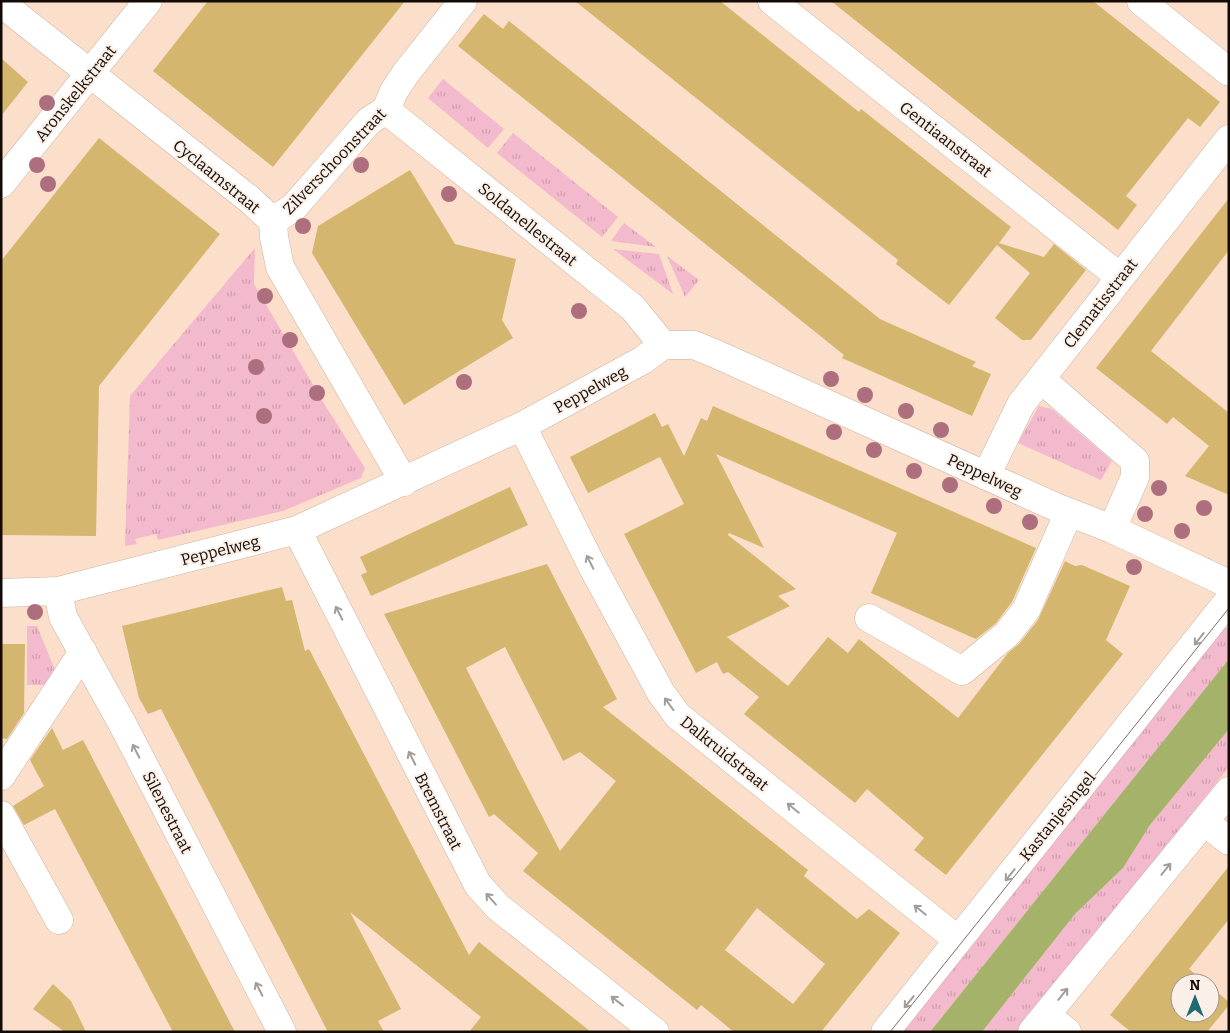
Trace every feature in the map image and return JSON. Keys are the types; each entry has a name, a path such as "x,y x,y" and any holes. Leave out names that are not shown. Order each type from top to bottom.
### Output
{"street":[{"name":"Aronskelkstraat","path":"1,184 148,1"},
{"name":"Zilverschoonstraat","path":"273,221 294,207 369,121 386,110 394,91 406,73 463,1"},
{"name":"Gentiaanstraat","path":"772,1 1120,277"},
{"path":"1141,1 1229,72"},
{"name":"Cyclaamstraat","path":"1,3 249,199 273,221 280,267 404,482"},
{"name":"Soldanellestraat","path":"386,110 633,308 663,345"},
{"name":"Clematisstraat","path":"986,476 1021,404 1229,139"},
{"name":"Peppelweg","path":"1,593 58,591 297,530 522,426 643,360 663,345 694,346 716,354 986,476 1112,529 1229,584"},
{"path":"1041,379 1135,461 1135,477 1112,529"},
{"name":"Dalkruidstraat","path":"522,426 591,564 661,693 678,716 958,940"},
{"path":"869,618 962,671 1007,634 1026,610 1069,512"},
{"name":"Bremstraat","path":"297,530 478,885 498,907 655,1032"},
{"name":"Silenestraat","path":"58,591 63,617 123,725 282,1032"},
{"name":"Kastanjesingel","path":"885,1032 1229,600"},
{"path":"1,776 82,652"},
{"path":"1067,1032 1039,1023 1229,791"},
{"path":"1,815 59,920"},
{"path":"1205,822 1229,841"}],"green space":[{"path":"443,79 504,129 488,148 428,98"},
{"path":"513,133 618,217 602,237 497,153"},
{"path":"624,223 656,247 611,241"},
{"path":"255,248 254,284 323,402 365,468 361,478 283,511 158,540 156,534 135,539 137,544 125,546 130,396"},
{"path":"613,249 659,254 673,294"},
{"path":"667,256 699,280 685,297"},
{"path":"1039,406 1052,409 1112,461 1101,480 1018,443"},
{"path":"27,626 37,626 55,670 46,685 27,685"},
{"path":"1222,626 1229,629 1229,659 930,1032 899,1032"},
{"path":"1229,729 1229,767 1017,1032 982,1032 1075,914 1123,868 1150,825"}],"shaded area":[{"path":"1229,659 1229,729 1150,825 1123,868 1075,914 982,1032 930,1032"}],"building":[{"path":"208,1 405,1 273,167 153,71"},
{"path":"575,1 720,1 859,112 861,109 1011,227 999,243 1044,257 1054,244 1086,270 1031,340 1022,340 995,318 1030,273 997,245 949,305 896,264 898,260"},
{"path":"831,1 1093,1 1220,102 1200,127 1188,118 1126,196 1137,205 1118,230"},
{"path":"484,14 503,29 509,21 880,319 976,362 972,366 991,374 972,416 842,358 844,355 458,46"},
{"path":"1,58 28,82 1,116"},
{"path":"99,138 220,234 99,386 96,536 1,535 1,261"},
{"path":"410,170 455,244 516,259 502,320 513,338 404,405 312,253 318,226"},
{"path":"1229,198 1229,250 1151,351 1229,413 1229,495 1185,476 1209,446 1173,417 1167,424 1096,368"},
{"path":"713,406 1036,548 1012,602 996,623 976,639 871,593 897,533 716,454 764,548 729,533 728,535 796,589 778,596 790,606 727,637 788,686 828,637 848,653 859,639 958,718 1008,653 1019,644 1038,620 1065,561 1075,566 1082,565 1130,586 1106,640 1123,654 946,875 914,850 924,838 867,789 855,803 744,714 759,697 728,672 723,674 717,662 696,673 624,534 684,504 660,457 588,493 570,457 655,413 662,427 668,424 684,456 701,418 707,421"},
{"path":"510,487 528,525 371,596 361,575 367,572 360,557"},
{"path":"547,564 617,699 603,707 808,870 804,876 857,919 869,909 900,933 821,1032 734,1032 701,1005 697,1010 523,871 538,853 494,814 489,817 384,614","holes":["505,647 563,761 580,752 616,781 560,851 466,668","757,908 825,964 793,1004 725,950"]},
{"path":"282,587 286,601 292,600 305,651 309,649 469,955 479,942 591,1032 469,1032 481,1017 350,912 401,1009 378,1021 384,1032 328,1032 161,709 148,714 139,698 122,626"},
{"path":"1,644 25,644 24,713 7,739 1,738"},
{"path":"52,728 63,750 83,740 235,1032 173,1032 55,809 24,825 13,806 44,786 30,760"},
{"path":"1229,866 1229,919 1189,969 1194,973 1170,973 1170,1023 1214,1023 1207,1032 1131,1032 1110,1015"},
{"path":"53,984 71,1001 86,1032 65,1032 33,1009"},
{"path":"1220,994 1229,1002 1229,1005 1220,1016"}],"tram line":[{"path":"890,1032 1229,608"}]}
